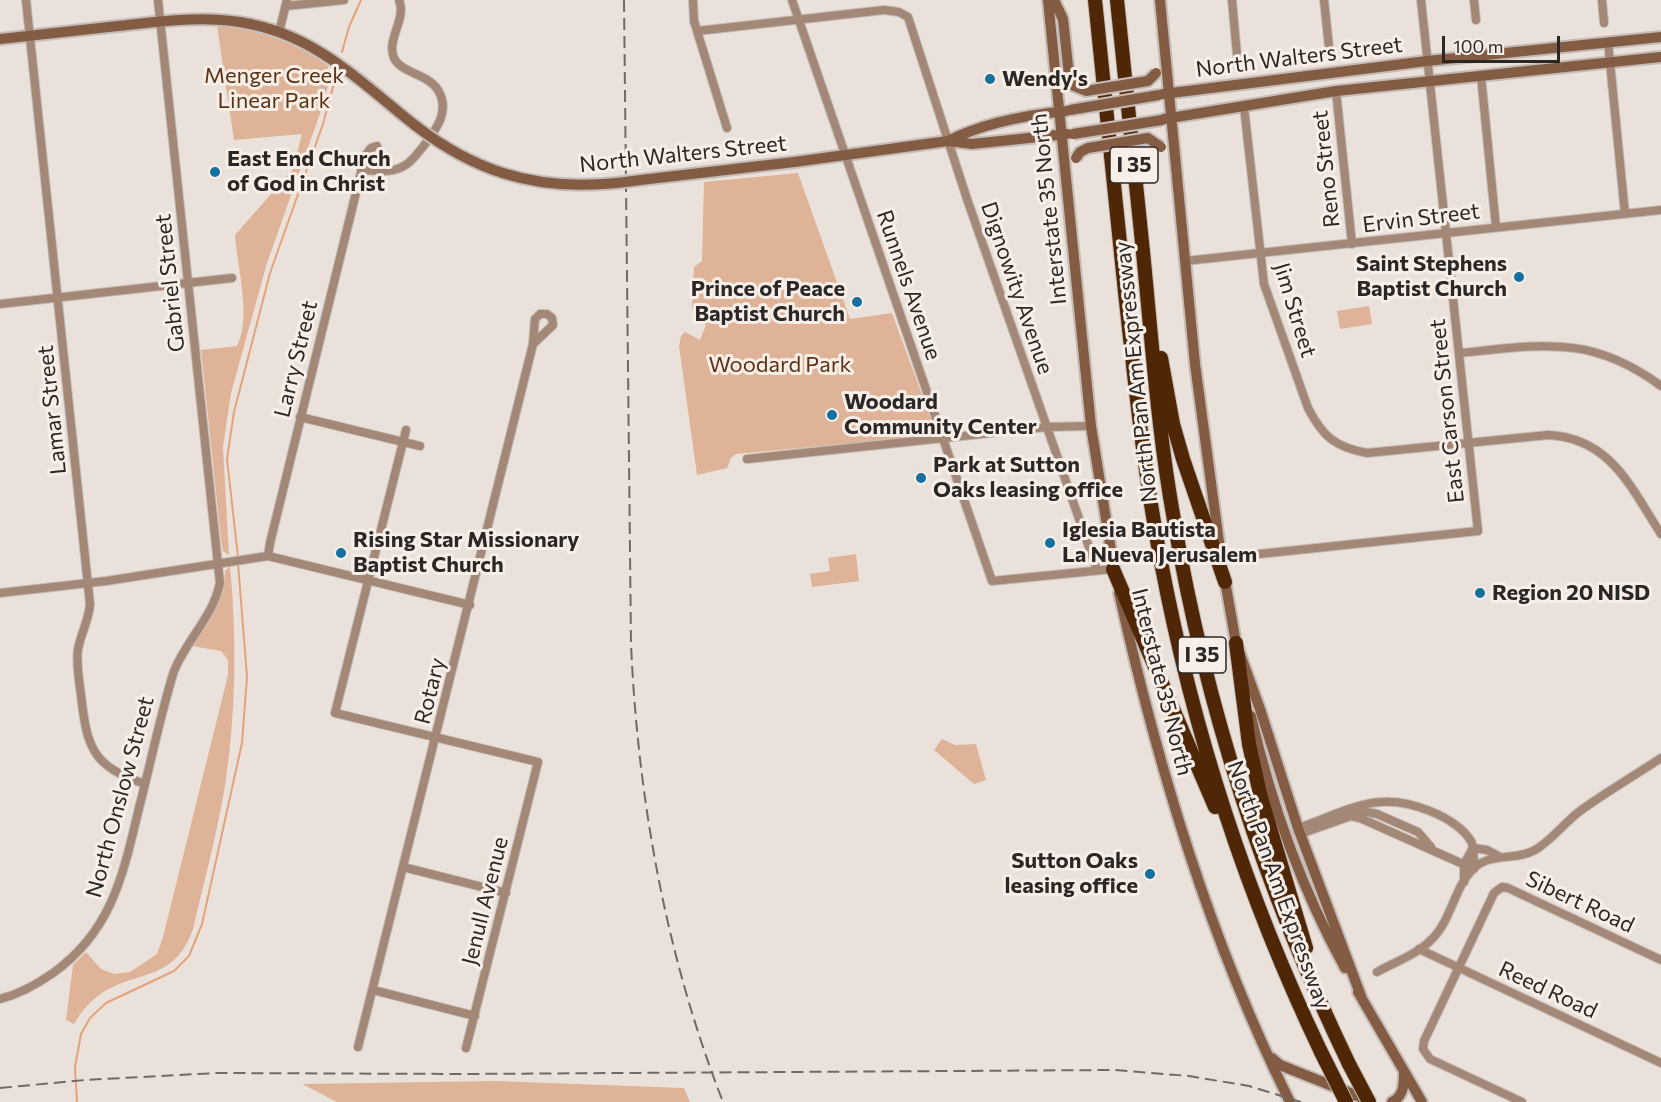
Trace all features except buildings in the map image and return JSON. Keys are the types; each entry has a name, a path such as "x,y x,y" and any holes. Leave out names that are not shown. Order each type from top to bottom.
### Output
{"highway":[{"path":"1087,0 1103,80"},
{"name":"North Pan Am Expressway","path":"1095,0 1141,437 1166,588 1193,700 1224,808 1260,908 1297,999 1346,1102"},
{"name":"North Pan Am Expressway","path":"1119,0 1124,80 1143,249 1160,436 1180,557 1210,688 1258,847 1294,940 1338,1041 1370,1102"},
{"path":"1143,249 1173,424 1225,582"},
{"path":"1113,569 1203,774 1264,939 1275,964 1297,999"},
{"path":"1236,642 1249,744 1260,794 1303,939 1338,1041"}],"main road":[{"name":"Interstate 35 North","path":"1048,0 1065,111 1067,183 1091,426 1113,569 1144,702 1200,887 1253,1023 1290,1102"},
{"path":"1054,0 1063,19 1069,75 1074,86 1086,92 1148,81 1156,73 1162,27"},
{"path":"1160,0 1164,94 1176,178 1195,364 1221,558 1257,743 1280,819 1330,942 1422,1102"},
{"name":"North Walters Street","path":"0,39 203,18 246,23 279,32 303,42 337,64 437,142 472,162 511,176 554,184 610,184 847,156 948,141 972,144 1067,134 1336,91 1661,57"},
{"name":"North Walters Street","path":"948,141 968,130 1164,94 1427,61 1661,37"},
{"path":"1067,183 1080,152 1088,148 1148,138 1161,147 1176,178"},
{"path":"1236,642 1299,831 1361,996"},
{"path":"1268,1054 1280,1065 1370,1102"},
{"path":"1392,1102 1397,1100 1404,1088 1404,1070"}],"street":[{"name":"Lamar Street","path":"26,0 88,584 90,611 79,643 78,658 87,735 94,752 105,765 145,784"},
{"name":"Gabriel Street","path":"158,0 218,563"},
{"path":"279,32 287,3 344,0"},
{"path":"361,170 388,171 405,166 435,131 442,118 443,104 438,90 421,76 399,66 395,60 392,46 401,9 399,0"},
{"path":"693,0 694,21 727,128"},
{"name":"Runnels Avenue","path":"792,0 992,581 1097,570"},
{"path":"1232,0 1238,66"},
{"path":"1324,0 1329,47"},
{"name":"East Carson Street","path":"1221,558 1478,531 1421,0"},
{"path":"1474,0 1476,20"},
{"path":"1602,0 1604,23"},
{"name":"Dignowity Avenue","path":"798,19 884,10 899,12 908,17 948,141 1097,570"},
{"path":"697,31 798,19"},
{"path":"1608,42 1625,214"},
{"path":"1481,76 1496,227"},
{"name":"Reno Street","path":"1336,91 1352,244"},
{"name":"Jim Street","path":"1244,107 1264,284 1308,408 1317,425 1336,444 1348,450 1367,453 1469,443"},
{"name":"Larry Street","path":"268,556 361,170 365,156 371,148 377,146"},
{"name":"Ervin Street","path":"1185,261 1661,210"},
{"path":"0,304 232,278"},
{"name":"Rotary","path":"358,1047 470,605 533,344"},
{"path":"1460,353 1554,345 1579,348 1619,361 1661,386"},
{"path":"300,417 420,446"},
{"path":"747,459 1047,427 1091,426"},
{"path":"406,430 335,713 436,738"},
{"path":"1469,443 1548,435 1578,440 1608,459 1628,481 1661,534"},
{"path":"0,593 88,584 268,556 470,605"},
{"name":"North Onslow Street","path":"1,999 23,992 77,954 97,929 117,892 174,671 183,651 205,622 215,600 220,583 218,563"},
{"path":"1097,570 1113,569"},
{"name":"Jenull Avenue","path":"436,738 538,762 466,1048"},
{"path":"1377,972 1419,949 1432,939 1445,921 1464,882 1481,863 1533,851 1580,812 1661,758"},
{"path":"1299,831 1364,805 1381,801 1403,803 1451,821 1471,842 1474,869"},
{"path":"1299,831 1367,812 1377,814 1418,832 1434,850 1474,869"},
{"path":"1473,848 1487,850 1500,857"},
{"path":"1464,882 1464,864 1473,848"},
{"path":"403,867 506,893"},
{"name":"Sibert Road","path":"1458,968 1494,893 1502,887 1661,960"},
{"name":"Reed Road","path":"1419,949 1661,1064"},
{"path":"1458,968 1424,1041 1423,1049 1426,1056 1522,1102"},
{"path":"0,988 1,999"},
{"path":"373,990 475,1016"}],"green space":[{"name":"Menger Creek Linear Park","path":"217,26 246,30 275,38 303,50 328,66 328,86 322,108 267,263 231,393 223,447 229,555 223,551 221,540 201,350 237,346 243,321 243,307 235,235 293,169 302,134 234,140"},
{"name":"Woodard Park","path":"798,173 850,319 892,313 935,430 934,433 929,436 736,454 731,458 727,468 697,475 679,346 681,336 685,332 700,340 706,325 694,317 692,306 694,267 702,261 704,182"},
{"path":"1369,306 1372,324 1340,329 1337,311"},
{"path":"856,554 859,581 812,587 810,574 830,571 828,558"},
{"path":"230,566 234,621 234,676 229,758 218,822 193,929 185,946 166,966 102,993 86,1007 74,1024 66,1020 73,965 86,952 101,969 114,974 130,972 157,954 163,937 228,675 228,660 221,651 192,646 215,611 222,592 225,571"},
{"path":"942,739 955,745 976,744 986,780 974,784 934,750"},
{"path":"494,1081 684,1088 690,1102 337,1102 302,1084"}],"waterway":[{"path":"342,52 349,27 361,0"},
{"path":"238,557 227,459 234,412 270,273 323,124 336,76"},
{"path":"77,1102 75,1067 81,1034 90,1018 106,1003 174,971 189,956 202,924 242,743 247,677 238,563"}],"railway":[{"path":"624,0 631,644 640,761 658,877 671,934 703,1047 723,1102"},
{"path":"0,1088 85,1080 217,1073 463,1074 1114,1070 1189,1076 1249,1086 1301,1102"}],"place":[{"name":"Wendy's","path":"990,79"},
{"name":"East End Church of God in Christ","path":"215,172"},
{"name":"Saint Stephens Baptist Church","path":"1519,277"},
{"name":"Prince of Peace Baptist Church","path":"857,302"},
{"name":"Woodard Community Center","path":"832,415"},
{"name":"Park at Sutton Oaks leasing office","path":"921,478"},
{"name":"Iglesia Bautista La Nueva Jerusalem","path":"1050,543"},
{"name":"Rising Star Missionary Baptist Church","path":"341,553"},
{"name":"Region 20 NISD","path":"1480,593"},
{"name":"Sutton Oaks leasing office","path":"1150,874"}]}
